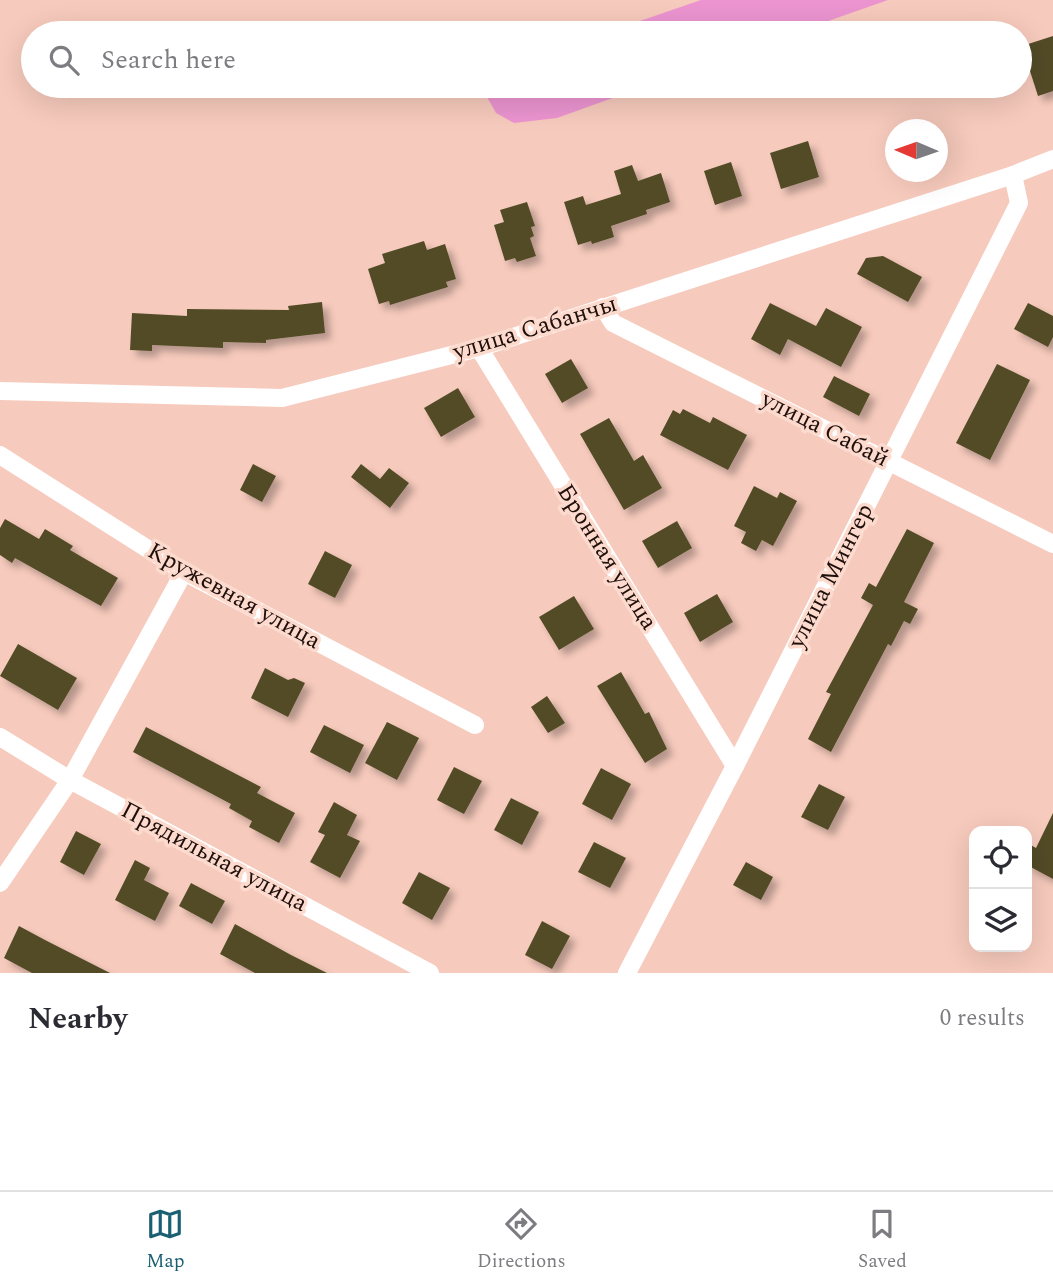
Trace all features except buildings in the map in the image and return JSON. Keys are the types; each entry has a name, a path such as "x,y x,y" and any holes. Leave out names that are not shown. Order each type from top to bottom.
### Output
{"street":[{"name":"улица Сабанчы","path":"0,391 282,398 479,348 1013,175 1053,159"},
{"name":"улица Мингер","path":"627,973 890,462 1019,203 1013,175"},
{"name":"улица Сабай","path":"603,307 613,323 1053,544"},
{"name":"Бронная улица","path":"479,348 735,766"},
{"name":"Кружевная улица","path":"0,454 184,572 475,725"},
{"path":"0,883 70,780 184,572"},
{"name":"Прядильная улица","path":"0,737 70,780 430,973"}],"shaded area":[{"path":"701,0 888,0 828,21 640,21"},
{"path":"488,98 613,98 557,118 514,123 496,113"}]}
